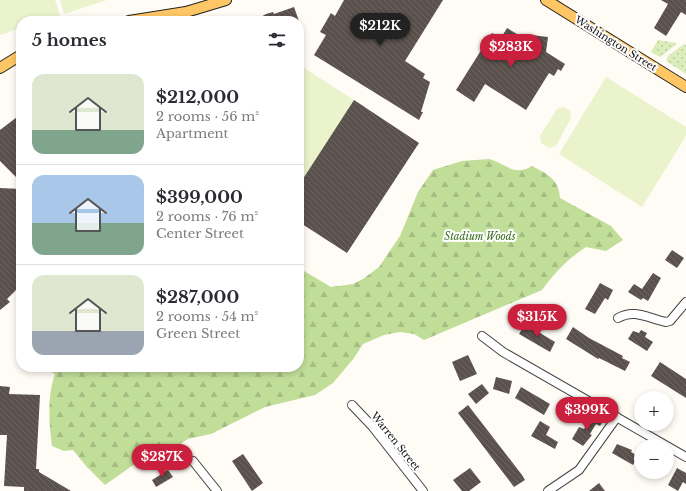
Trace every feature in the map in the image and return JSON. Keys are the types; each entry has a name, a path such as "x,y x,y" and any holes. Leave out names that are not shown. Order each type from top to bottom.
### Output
{"main road":[{"path":"161,16 186,12 226,0"},
{"name":"Washington Street","path":"546,0 686,87"},
{"path":"0,68 16,58"}],"street":[{"path":"618,318 630,313 639,313 648,318 666,322 670,321 686,302"},
{"path":"482,336 503,352 686,457"},
{"name":"Warren Street","path":"352,405 372,426 423,491"},
{"path":"548,491 579,470 617,417"},
{"path":"193,461 217,491"}],"green space":[{"path":"0,0 55,0 60,16 16,16 16,30 0,35"},
{"path":"60,0 107,0 64,14"},
{"path":"658,40 677,44 660,57 651,52"},
{"path":"684,44 686,45 686,74 666,61 668,56"},
{"path":"304,68 354,100 304,177"},
{"path":"606,77 686,127 686,136 642,207 559,154"},
{"path":"563,107 570,110 571,118 556,146 549,148 541,143 540,136 557,109"},
{"name":"Stadium Woods","path":"489,159 515,170 526,169 532,166 552,178 559,192 560,198 611,226 623,240 606,251 586,247 562,266 542,290 424,340 414,334 400,332 384,335 363,344 354,358 333,383 315,395 265,407 211,434 188,439 168,451 132,466 105,485 73,450 64,451 52,446 50,401 52,383 55,374 52,372 304,372 304,271 331,287 353,284 363,279 379,267 400,236 418,192 433,170 462,161"}],"building":[{"path":"344,0 443,0 405,61 425,74 423,78 430,82 421,112 423,112 419,120 314,55 326,35 320,32 331,13 335,16"},
{"path":"661,0 686,0 686,15 681,12 666,36 654,28 668,4"},
{"path":"294,7 297,16 263,16 273,12 274,14"},
{"path":"507,28 528,41 531,35 548,37 546,52 565,64 561,71 558,69 554,76 549,73 526,110 485,84 474,102 456,90 492,33 501,38"},
{"path":"354,100 419,143 347,253 304,225 304,177"},
{"path":"16,118 16,177 0,161 0,130"},
{"path":"0,188 16,189 16,290 7,299 10,302 0,310"},
{"path":"672,250 684,258 677,268 665,260"},
{"path":"653,273 661,278 648,301 643,298 641,300 628,292 634,284 642,289"},
{"path":"600,283 613,290 608,300 605,298 595,314 585,309"},
{"path":"525,324 555,342 550,352 519,334"},
{"path":"573,327 589,338 623,356 622,358 630,362 625,371 599,358 598,359 566,339"},
{"path":"641,330 647,333 645,337 653,342 647,351 628,339 633,331 639,333"},
{"path":"468,355 477,374 460,381 452,362"},
{"path":"660,362 686,379 686,398 651,376"},
{"path":"496,377 512,381 509,394 493,389"},
{"path":"482,384 489,393 476,404 468,394"},
{"path":"0,386 10,387 9,394 40,395 36,469 39,469 39,472 71,491 24,491 24,487 4,486 7,435 0,435"},
{"path":"521,387 550,404 544,415 515,398"},
{"path":"468,405 525,480 514,487 458,413"},
{"path":"592,415 603,421 600,426 596,424 590,434 592,435 583,446 572,439 579,427 584,429"},
{"path":"540,421 550,427 546,435 558,442 555,449 531,436"},
{"path":"617,444 632,450 631,452 634,454 634,463 633,465 612,453"},
{"path":"243,454 263,483 252,491 232,461"},
{"path":"470,468 481,482 469,491 462,491 453,480"},
{"path":"677,468 686,473 686,484 683,482 678,491 668,485 671,479 674,479 674,474"},
{"path":"168,470 173,477 156,487 152,480"},
{"path":"599,483 605,491 589,491"}]}
